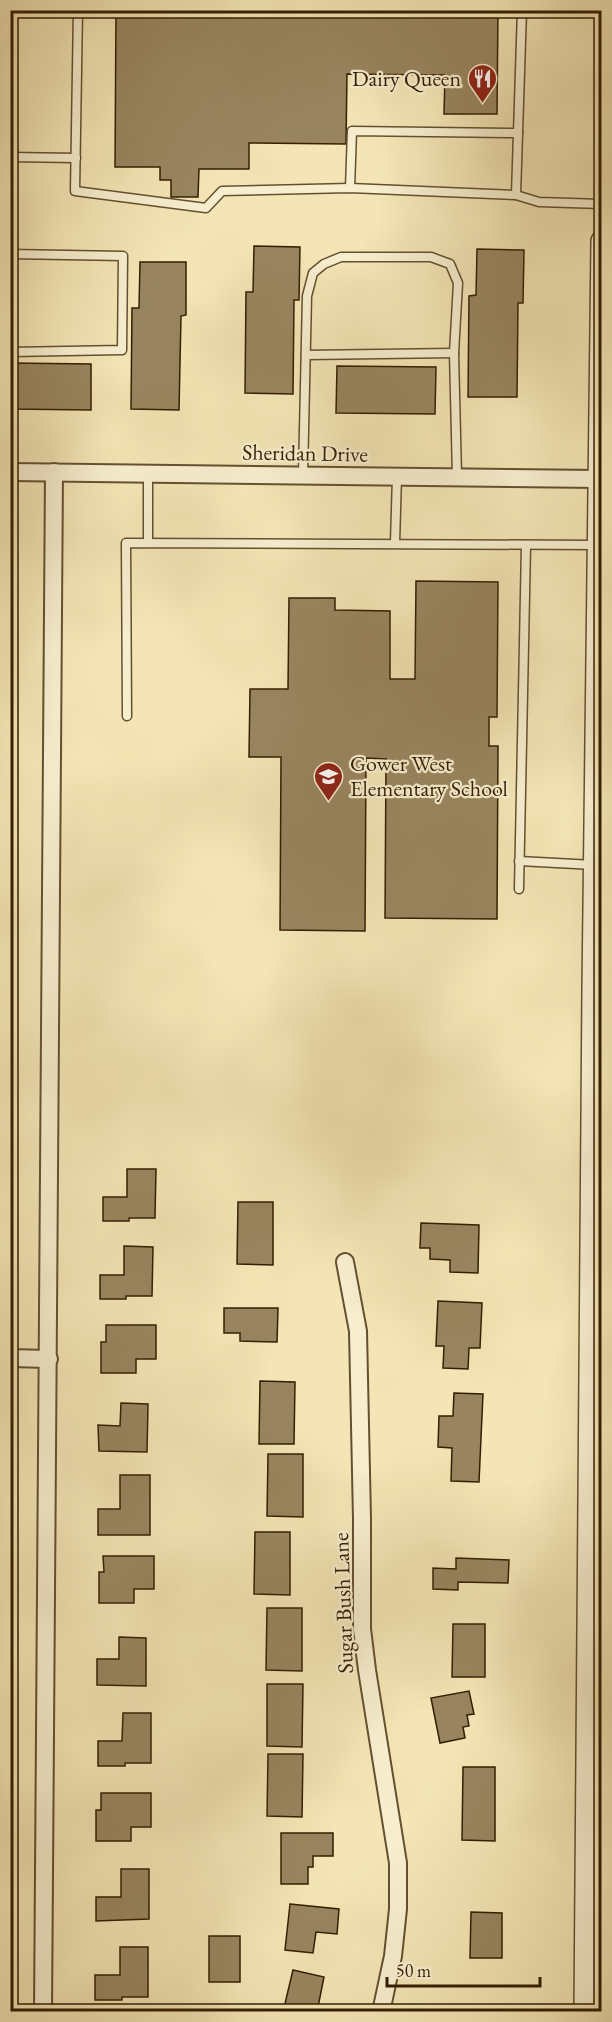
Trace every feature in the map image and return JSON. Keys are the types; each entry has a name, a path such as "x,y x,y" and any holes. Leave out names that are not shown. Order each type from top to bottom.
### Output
{"street":[{"path":"585,2012 597,990 594,865 602,241"},
{"name":"Sheridan Drive","path":"10,472 598,479"},
{"path":"43,2012 54,472"},
{"name":"Sugar Bush Lane","path":"345,1262 358,1331 362,1629 398,1863 398,1909 393,1956 381,2012"},
{"path":"10,1358 49,1359"}],"lane":[{"path":"78,10 75,190 207,208 222,191 350,188 516,195 539,202 602,204"},
{"path":"516,195 522,10"},
{"path":"350,188 352,131 518,133"},
{"path":"10,157 76,158"},
{"path":"10,254 123,256 122,350 10,352"},
{"path":"303,475 307,296 313,273 324,264 341,257 431,257 450,264 458,283 454,354 457,477"},
{"path":"306,355 454,354"},
{"path":"148,473 148,542"},
{"path":"395,543 397,476"},
{"path":"127,716 126,543 598,545"},
{"path":"519,889 526,545"},
{"path":"519,861 594,865"}],"building":[{"path":"116,10 498,10 497,114 444,114 445,75 347,74 346,144 249,143 249,169 199,169 198,197 171,197 171,180 160,180 160,167 115,167"},
{"path":"254,246 300,247 299,300 294,300 293,394 245,393 246,292 253,292"},
{"path":"477,249 524,250 523,303 518,303 517,397 468,397 469,296 476,295"},
{"path":"140,262 186,262 186,315 181,316 179,410 131,409 132,308 139,308"},
{"path":"10,363 91,364 91,410 10,409"},
{"path":"337,366 436,367 435,414 336,413"},
{"name":"Gower West Elementary School","path":"416,581 498,582 497,717 489,717 489,746 498,746 497,919 385,918 386,759 366,758 365,931 280,930 281,757 249,757 250,689 288,689 289,598 335,598 335,610 390,611 390,679 415,679"},
{"path":"127,1169 156,1169 155,1218 103,1221 103,1197 127,1197"},
{"path":"238,1202 273,1202 273,1265 237,1264"},
{"path":"421,1223 479,1225 478,1273 450,1272 450,1260 430,1259 430,1248 420,1248"},
{"path":"124,1246 153,1247 152,1296 100,1299 100,1275 124,1275"},
{"path":"438,1301 482,1303 480,1348 469,1348 468,1369 443,1368 444,1346 436,1346"},
{"path":"224,1308 278,1308 277,1342 240,1341 240,1333 224,1333"},
{"path":"106,1325 156,1325 156,1359 136,1359 136,1373 101,1373 101,1342 106,1342"},
{"path":"260,1381 295,1382 294,1444 259,1444"},
{"path":"454,1393 483,1394 479,1482 451,1481 452,1448 438,1447 439,1416 453,1416"},
{"path":"121,1403 148,1404 147,1452 99,1451 98,1425 120,1426"},
{"path":"268,1454 303,1454 303,1517 267,1516"},
{"path":"120,1475 150,1475 150,1535 98,1535 98,1509 120,1509"},
{"path":"255,1532 290,1532 290,1595 254,1594"},
{"path":"103,1556 154,1556 154,1589 134,1589 134,1603 99,1603 99,1572 104,1572"},
{"path":"456,1558 509,1560 508,1583 458,1582 458,1590 433,1589 433,1568 456,1569"},
{"path":"267,1608 302,1608 302,1671 266,1670"},
{"path":"453,1624 485,1624 485,1677 452,1677"},
{"path":"119,1637 146,1638 146,1686 97,1685 97,1659 119,1659"},
{"path":"267,1684 303,1684 302,1747 267,1746"},
{"path":"469,1691 474,1714 467,1715 469,1726 463,1727 465,1738 440,1743 431,1698"},
{"path":"123,1713 151,1713 151,1763 98,1766 98,1741 122,1741"},
{"path":"268,1754 303,1754 302,1817 267,1816"},
{"path":"463,1767 495,1767 495,1841 462,1840"},
{"path":"101,1793 151,1793 151,1827 131,1827 131,1841 96,1841 96,1810 101,1810"},
{"path":"281,1833 333,1833 333,1856 313,1856 313,1867 308,1867 308,1884 281,1884"},
{"path":"121,1869 149,1869 149,1919 96,1921 96,1897 121,1897"},
{"path":"290,1904 339,1909 337,1934 316,1932 313,1953 285,1950"},
{"path":"471,1912 502,1913 502,1958 470,1958"},
{"path":"209,1936 240,1936 240,1982 209,1982"},
{"path":"120,1947 148,1947 148,1997 95,2000 95,1975 120,1975"},
{"path":"293,1970 324,1977 317,2012 283,2012"}],"place":[{"name":"Dairy Queen","path":"482,104"},
{"name":"Gower West Elementary School","path":"329,802"}]}
